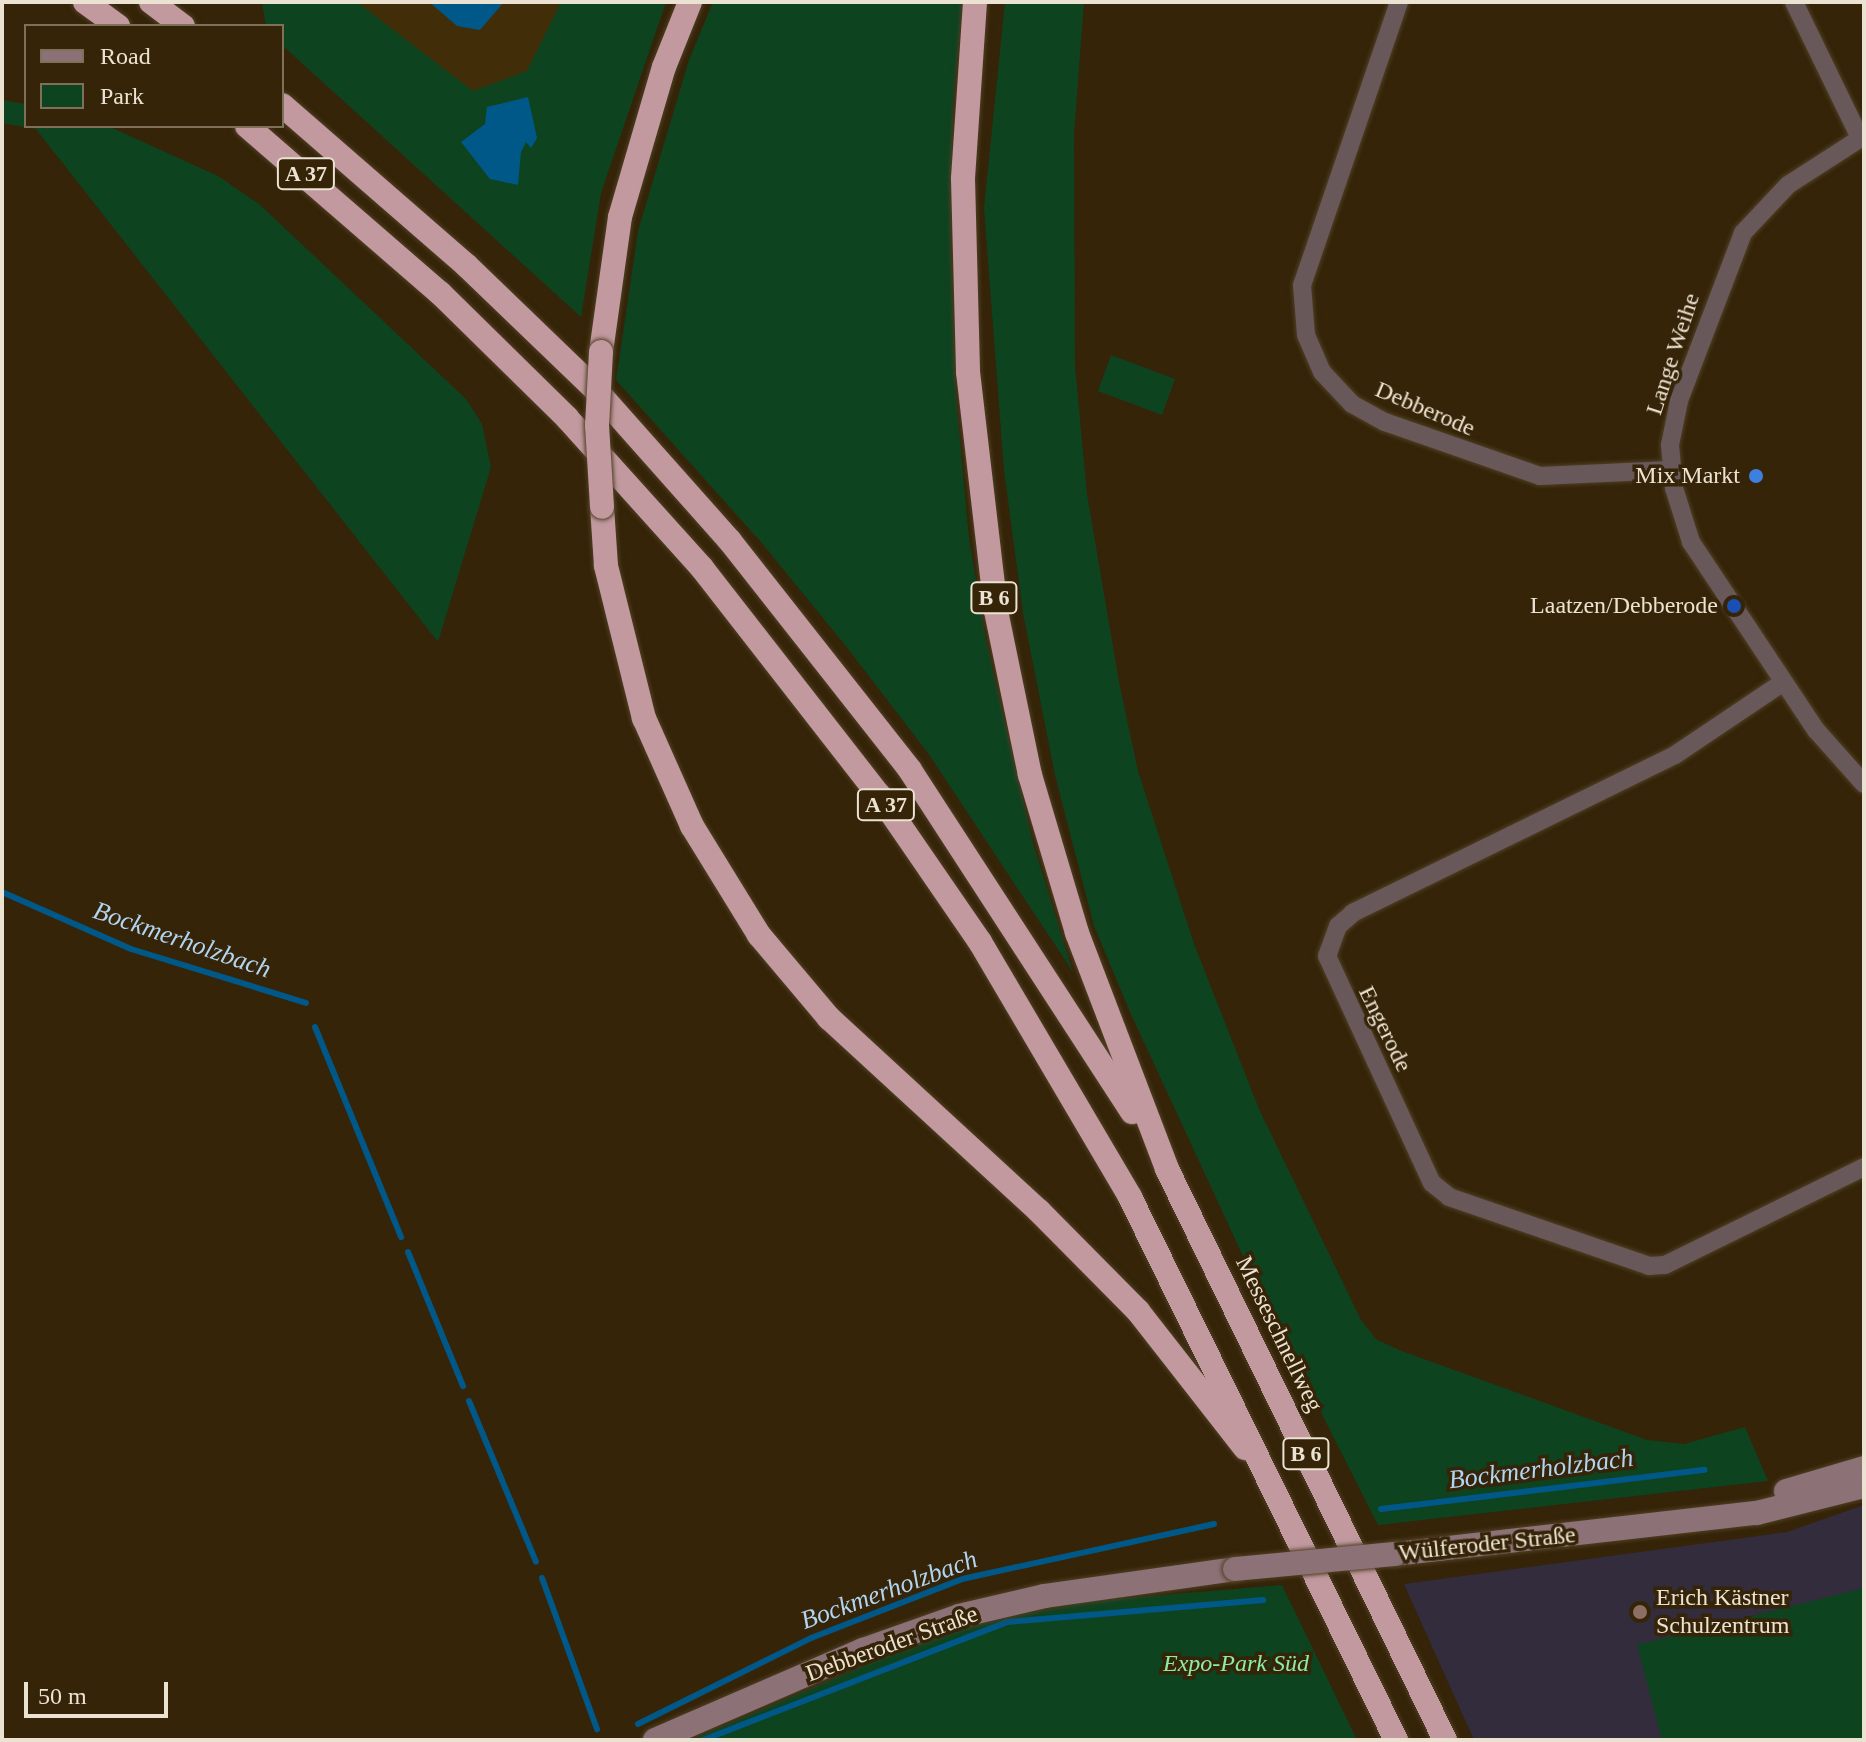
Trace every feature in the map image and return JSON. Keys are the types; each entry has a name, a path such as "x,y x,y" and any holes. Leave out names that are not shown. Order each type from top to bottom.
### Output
{"highway":[{"path":"85,2 115,24"},
{"path":"151,2 180,24"},
{"name":"B 6","path":"690,2 656,93 620,217 601,352 597,425 608,579 644,718 692,826 759,935 829,1018 1039,1211 1138,1311 1273,1484 1396,1740"},
{"name":"B 6","path":"975,2 963,179 964,291 974,453 996,611 1051,855 1097,992 1167,1169"},
{"name":"A 37","path":"284,107 466,265 595,389 730,541 910,770 1009,915 1167,1169"},
{"name":"A 37","path":"249,128 440,293 567,418 702,568 790,675 972,929 1049,1054 1193,1318 1273,1484"},
{"name":"Messeschnellweg","path":"1167,1169 1445,1740"}],"street":[{"name":"Debberode","path":"1399,2 1302,285 1306,335 1322,372 1352,404 1385,422 1540,476 1670,470"},
{"path":"1794,2 1862,137"},
{"name":"Lange Weihe","path":"1862,137 1788,185 1743,233 1679,401 1670,470 1691,542 1782,683 1834,755 1864,784"},
{"name":"Engerode","path":"1782,683 1675,755 1353,913 1338,926 1327,956 1432,1183 1449,1197 1649,1266 1665,1265 1864,1167"},
{"name":"Wülferoder Straße","path":"1738,1512 1754,1498 1864,1468"},
{"name":"Wülferoder Straße","path":"1235,1569 1395,1554 1786,1508 1864,1486"},
{"name":"Debberoder Straße","path":"655,1740 863,1650 959,1616 1045,1596 1235,1569"}],"shaded area":[{"path":"340,2 619,2 599,38 473,102"},
{"name":"Erich Kästner Schulzentrum","path":"1864,1505 1864,1740 1474,1740 1404,1584 1787,1532"}],"green space":[{"path":"262,2 357,2 473,91 527,71 561,2 666,2 601,193 581,317 284,47 284,24 266,24"},
{"path":"713,2 963,2 953,103 951,241 956,396 969,538 986,640 1033,843 1073,972 928,753 845,645 761,542 616,380 638,231 689,60"},
{"path":"1005,2 1084,2 1074,134 1075,366 1087,494 1119,682 1138,771 1194,944 1259,1109 1361,1320 1376,1339 1399,1350 1647,1440 1684,1444 1745,1427 1768,1481 1378,1525 1255,1282 1130,1012 1094,926 1055,775 1023,613 1004,470 984,208"},
{"path":"2,100 24,104 24,127 2,123"},
{"path":"30,128 112,128 218,176 259,204 466,399 482,424 491,467 438,642 36,129"},
{"path":"1111,355 1175,379 1162,415 1098,391"},
{"name":"Expo-Park Süd","path":"1282,1585 1357,1740 690,1740 910,1646 989,1621 1091,1601"},
{"path":"1864,1588 1864,1740 1662,1740 1637,1645"}],"water":[{"path":"429,2 504,2 480,30 457,26"},
{"path":"528,97 537,138 531,148 526,142 521,152 518,185 490,179 461,142 485,124 487,107"}],"waterway":[{"name":"Bockmerholzbach","path":"2,892 131,949 306,1003"},
{"name":"Bockmerholzbach","path":"315,1027 401,1237"},
{"name":"Bockmerholzbach","path":"408,1252 463,1386"},
{"name":"Bockmerholzbach","path":"469,1401 536,1562"},
{"name":"Bockmerholzbach","path":"1381,1509 1705,1470"},
{"name":"Bockmerholzbach","path":"638,1724 811,1638 962,1579 1214,1524"},
{"name":"Bockmerholzbach","path":"542,1578 597,1729"},
{"path":"703,1740 1007,1622 1263,1600"}],"place":[{"name":"Mix Markt","path":"1756,476"},
{"name":"Laatzen/Debberode","path":"1734,606"},
{"name":"Erich Kästner Schulzentrum","path":"1640,1612"}]}
